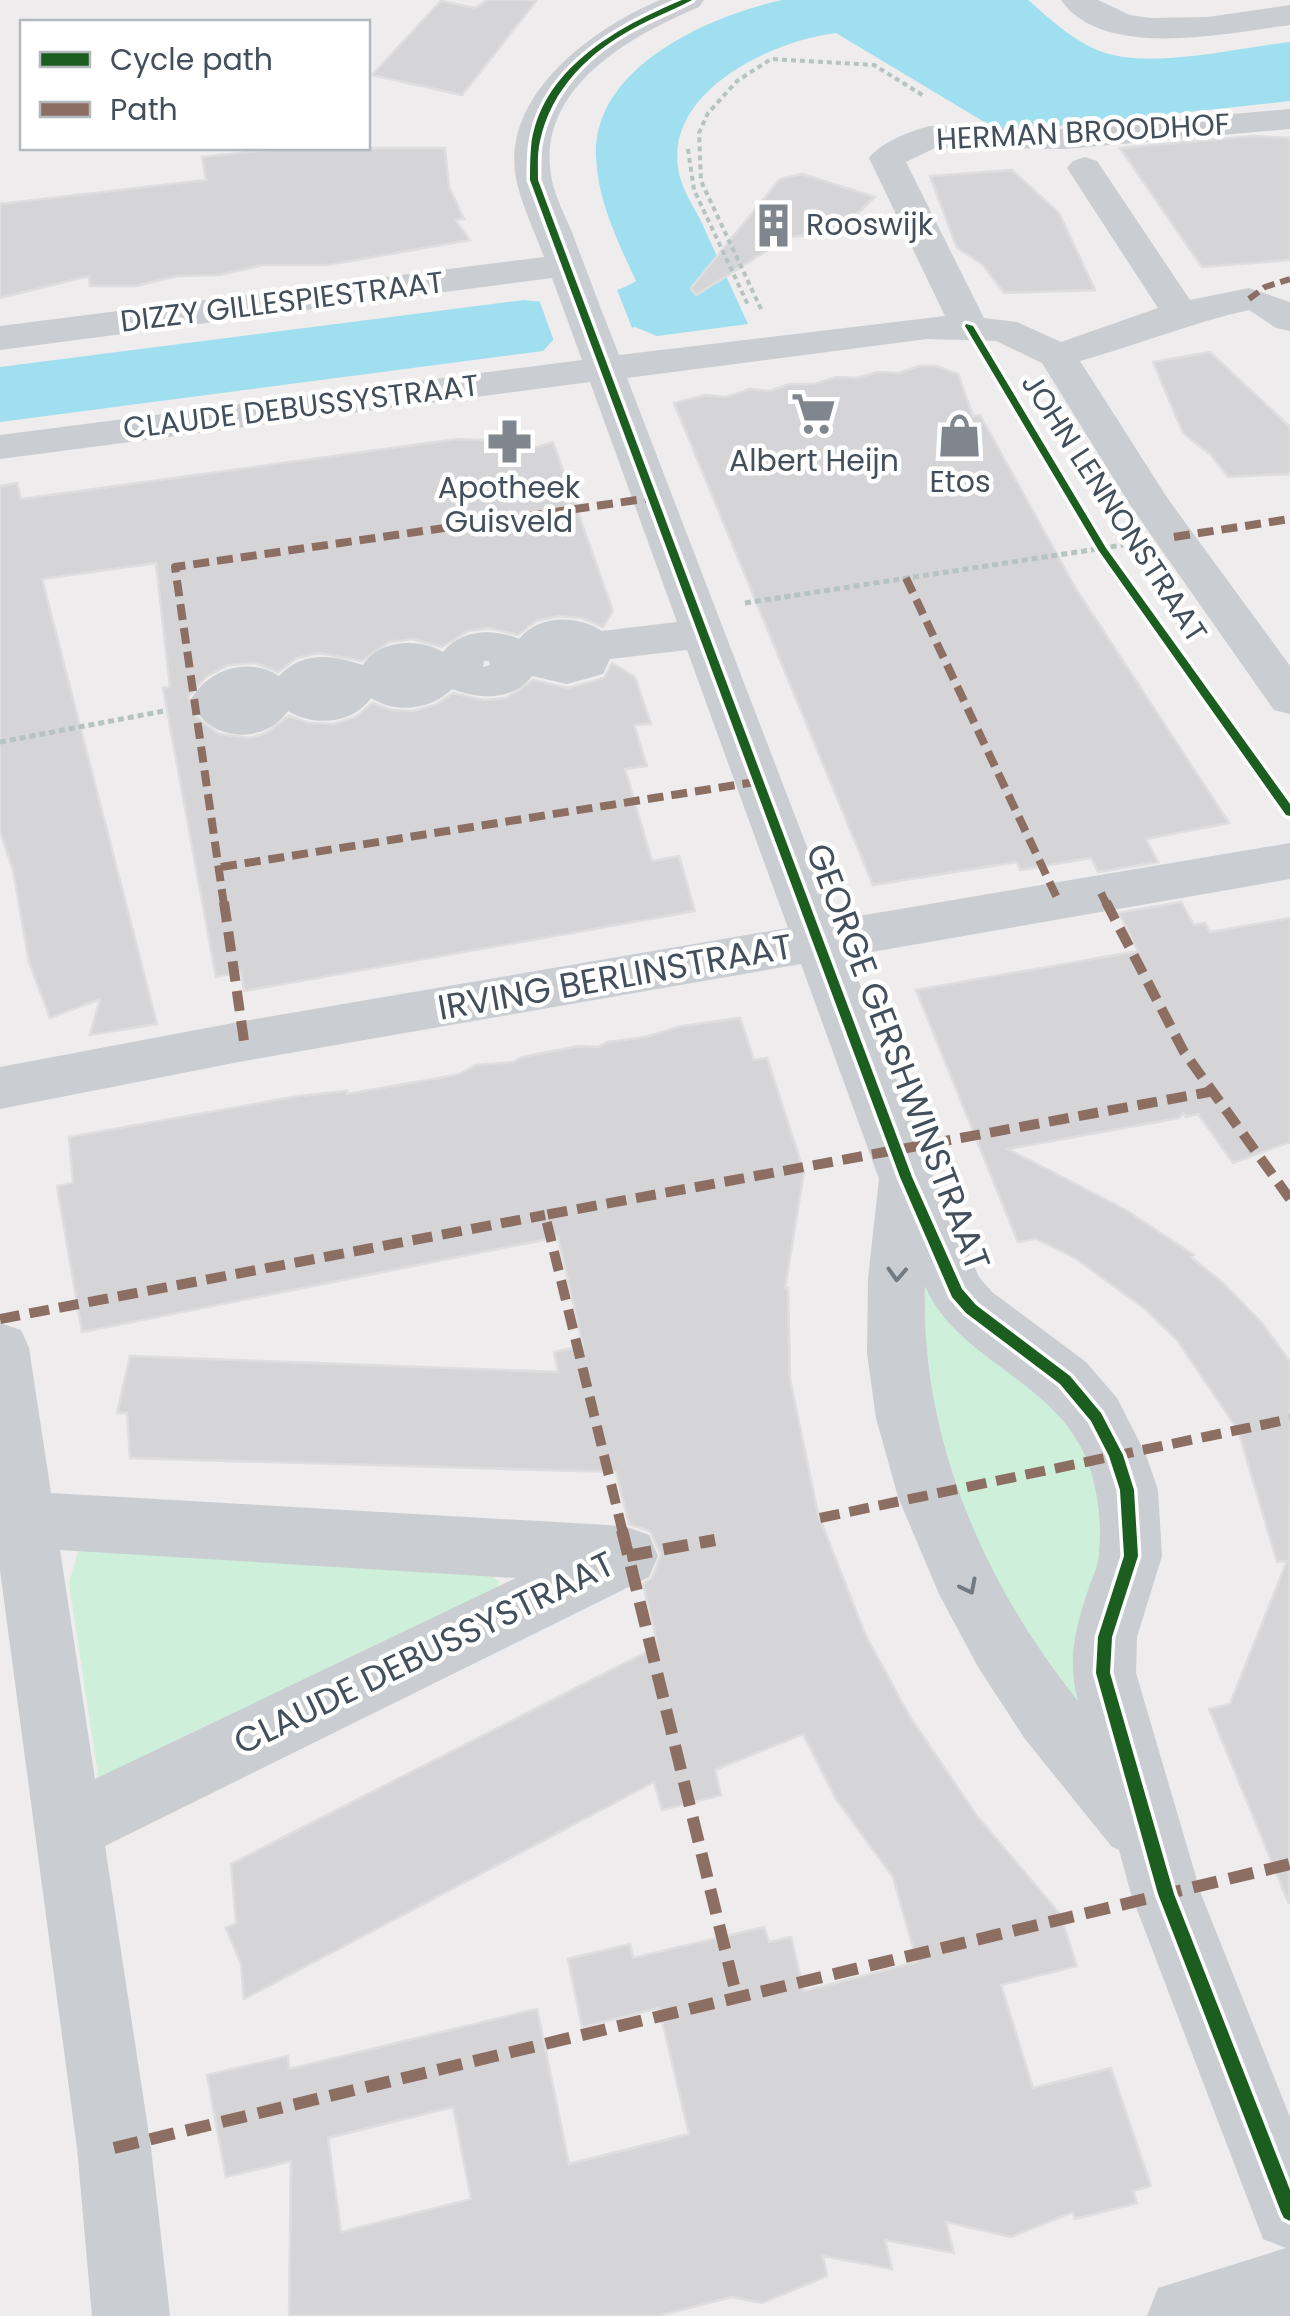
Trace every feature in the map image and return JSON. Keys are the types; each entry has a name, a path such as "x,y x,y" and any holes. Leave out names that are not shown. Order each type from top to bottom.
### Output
{"street":[{"name":"GEORGE GERSHWINSTRAAT","path":"688,0 650,14 600,46 551,96 538,121 532,152 534,180 906,1177 957,1293 972,1310 1037,1355 1065,1380 1096,1417 1116,1455 1127,1490 1132,1556 1105,1637 1103,1674 1166,1894 1290,2212"},
{"path":"1077,0 1103,20 1144,29 1290,15"},
{"name":"HERMAN BROODHOF","path":"969,326 887,158 931,136 1065,139 1290,119"},
{"name":"HERMAN BROODHOF","path":"1085,168 1180,312"},
{"name":"DIZZY GILLESPIESTRAAT","path":"0,338 564,266"},
{"path":"1057,354 1110,341 1180,312 1249,299 1268,304 1290,320"},
{"name":"JOHN LENNONSTRAAT","path":"603,370 927,327 1003,330 1057,354 1174,537 1290,699"},
{"name":"CLAUDE DEBUSSYSTRAAT","path":"0,447 603,370"},
{"path":"215,702 225,687 243,681 284,695 300,680 325,669 366,682 382,668 406,657 422,658 447,670 468,651 485,646 526,659 554,635 578,635 591,647 698,622"},
{"name":"IRVING BERLINSTRAAT","path":"0,1088 263,1037 1290,861"},
{"name":"GEORGE GERSHWINSTRAAT","path":"906,1177 897,1276 899,1379 930,1493 954,1556 1024,1683 1148,1838"},
{"path":"0,1348 28,1520 114,2148 131,2316"},
{"name":"CLAUDE DEBUSSYSTRAAT","path":"28,1520 627,1556 70,1828"},
{"path":"1186,2316 1290,2286"}],"path":[{"path":"778,346 701,182 698,133 708,113 737,82 771,58 874,65 938,105"},
{"path":"688,149 694,190 750,310"},
{"path":"698,622 1174,537"},
{"path":"0,742 215,702"}],"green space":[{"path":"926,1280 1084,1437 1106,1506 1083,1711 1004,1605 940,1453 918,1281"},
{"path":"79,1548 480,1564 499,1582 486,1610 112,1795 98,1775 69,1583"}],"water":[{"path":"782,0 1028,0 1087,45 1117,56 1141,58 1192,56 1290,42 1290,101 1001,132 836,33 809,38 752,60 725,77 702,97 686,121 678,147 684,188 748,324 657,336 635,327 554,339 543,351 0,422 0,367 524,300 582,299 636,281 610,221 598,174 600,125 613,97 634,72 690,33"}],"pier":[{"path":"616,287 632,328 657,337 654,340 627,330 562,339 555,344 538,297 547,300 611,292"}],"building":[{"path":"488,0 537,0 462,95 372,75 441,1 475,8"},
{"path":"1254,136 1290,138 1290,260 1202,267 1120,148"},
{"path":"445,148 449,187 464,219 455,220 470,240 327,265 263,265 220,275 177,276 136,286 90,286 89,276 0,298 0,204 206,180 202,157 268,150"},
{"path":"1012,170 1059,213 1095,290 1004,293 982,264 957,248 930,176"},
{"path":"802,174 875,197 836,233 789,237 696,295 691,288 780,179"},
{"path":"1210,352 1290,427 1290,474 1228,477 1211,455 1183,433 1153,362"},
{"path":"919,366 936,366 958,374 973,416 980,415 1076,589 1229,823 1146,839 1158,862 1098,872 1091,858 1020,870 1017,862 873,885 674,403 705,395 726,397 750,389 770,391 789,384 814,384 837,377 899,373"},
{"path":"457,439 503,441 500,459 553,442 613,611 603,627 582,618 558,616 536,621 518,635 489,628 468,631 442,647 412,639 389,642 362,661 319,653 297,658 278,672 256,663 229,665 206,677 188,697 194,715 219,734 250,738 266,733 289,716 309,723 333,724 356,717 372,703 391,710 413,711 435,705 453,693 483,700 506,698 533,680 568,688 604,678 612,663 635,677 651,724 634,725 647,766 625,769 652,861 679,856 695,911 244,991 241,972 216,977 163,688 170,687 156,563 42,579 157,1024 90,1035 100,999 50,1018 29,962 13,870 0,831 0,486 17,483 21,499"},
{"path":"1181,902 1194,925 1205,923 1210,932 1290,918 1290,1142 1233,1163 1198,1114 1186,1117 1183,1113 1179,1118 1008,1149 1126,1210 1194,1255 1191,1257 1262,1323 1290,1362 1289,1904 1209,1709 1230,1704 1287,1561 1277,1562 1238,1430 1177,1340 1145,1309 1075,1258 1036,1239 1018,1242 916,990 1138,951 1119,913"},
{"path":"740,1018 754,1060 767,1058 804,1172 785,1288 790,1379 818,1514 865,1634 910,1717 977,1816 1060,1914 1077,1966 1001,1985 1033,2088 1111,2068 1151,2186 1133,2191 1137,2203 1075,2219 1073,2212 1011,2237 946,2222 954,2253 885,2240 892,2269 823,2256 827,2276 762,2303 732,2297 658,2316 289,2316 291,2161 226,2177 207,2075 288,2056 289,2069 537,2009 569,2164 689,2134 659,2008 582,2027 568,1959 630,1944 633,1958 764,1927 769,1942 791,1937 804,1991 917,1962 893,1877 836,1799 803,1734 715,1770 721,1795 662,1810 654,1782 244,1999 241,1964 226,1928 236,1923 231,1864 658,1646 643,1584 652,1578 661,1555 650,1531 629,1524 616,1472 130,1458 127,1413 117,1413 130,1356 558,1372 554,1352 583,1346 558,1237 82,1332 57,1186 73,1183 69,1137 299,1096 347,1094 439,1078 476,1065 513,1062 579,1046 598,1047 682,1026","holes":["453,2107 471,2199 341,2232 328,2138"]}],"marked path":[{"path":"1249,299 1265,287 1290,279"},
{"path":"244,1041 175,567 651,498"},
{"path":"1174,537 1290,519"},
{"path":"906,578 1058,900"},
{"path":"221,867 761,781"},
{"path":"1101,893 1184,1052 1290,1199"},
{"path":"737,1998 545,1215 1209,1092"},
{"path":"0,1319 545,1215"},
{"path":"820,1518 1290,1419"},
{"path":"627,1556 715,1540"},
{"path":"114,2148 1290,1864"}],"cycle path":[{"path":"688,0 628,28 577,65 557,89 543,115 535,146 534,180 906,1177 957,1293 971,1309 1065,1380 1096,1417 1116,1455 1127,1490 1131,1556 1105,1637 1103,1673 1166,1894 1290,2212"},
{"path":"969,326 1102,549 1290,812"}],"place":[{"name":"Rooswijk","path":"773,225"},
{"name":"Albert Heijn","path":"814,414"},
{"name":"Etos","path":"960,435"},
{"name":"Apotheek Guisveld","path":"509,441"}]}
